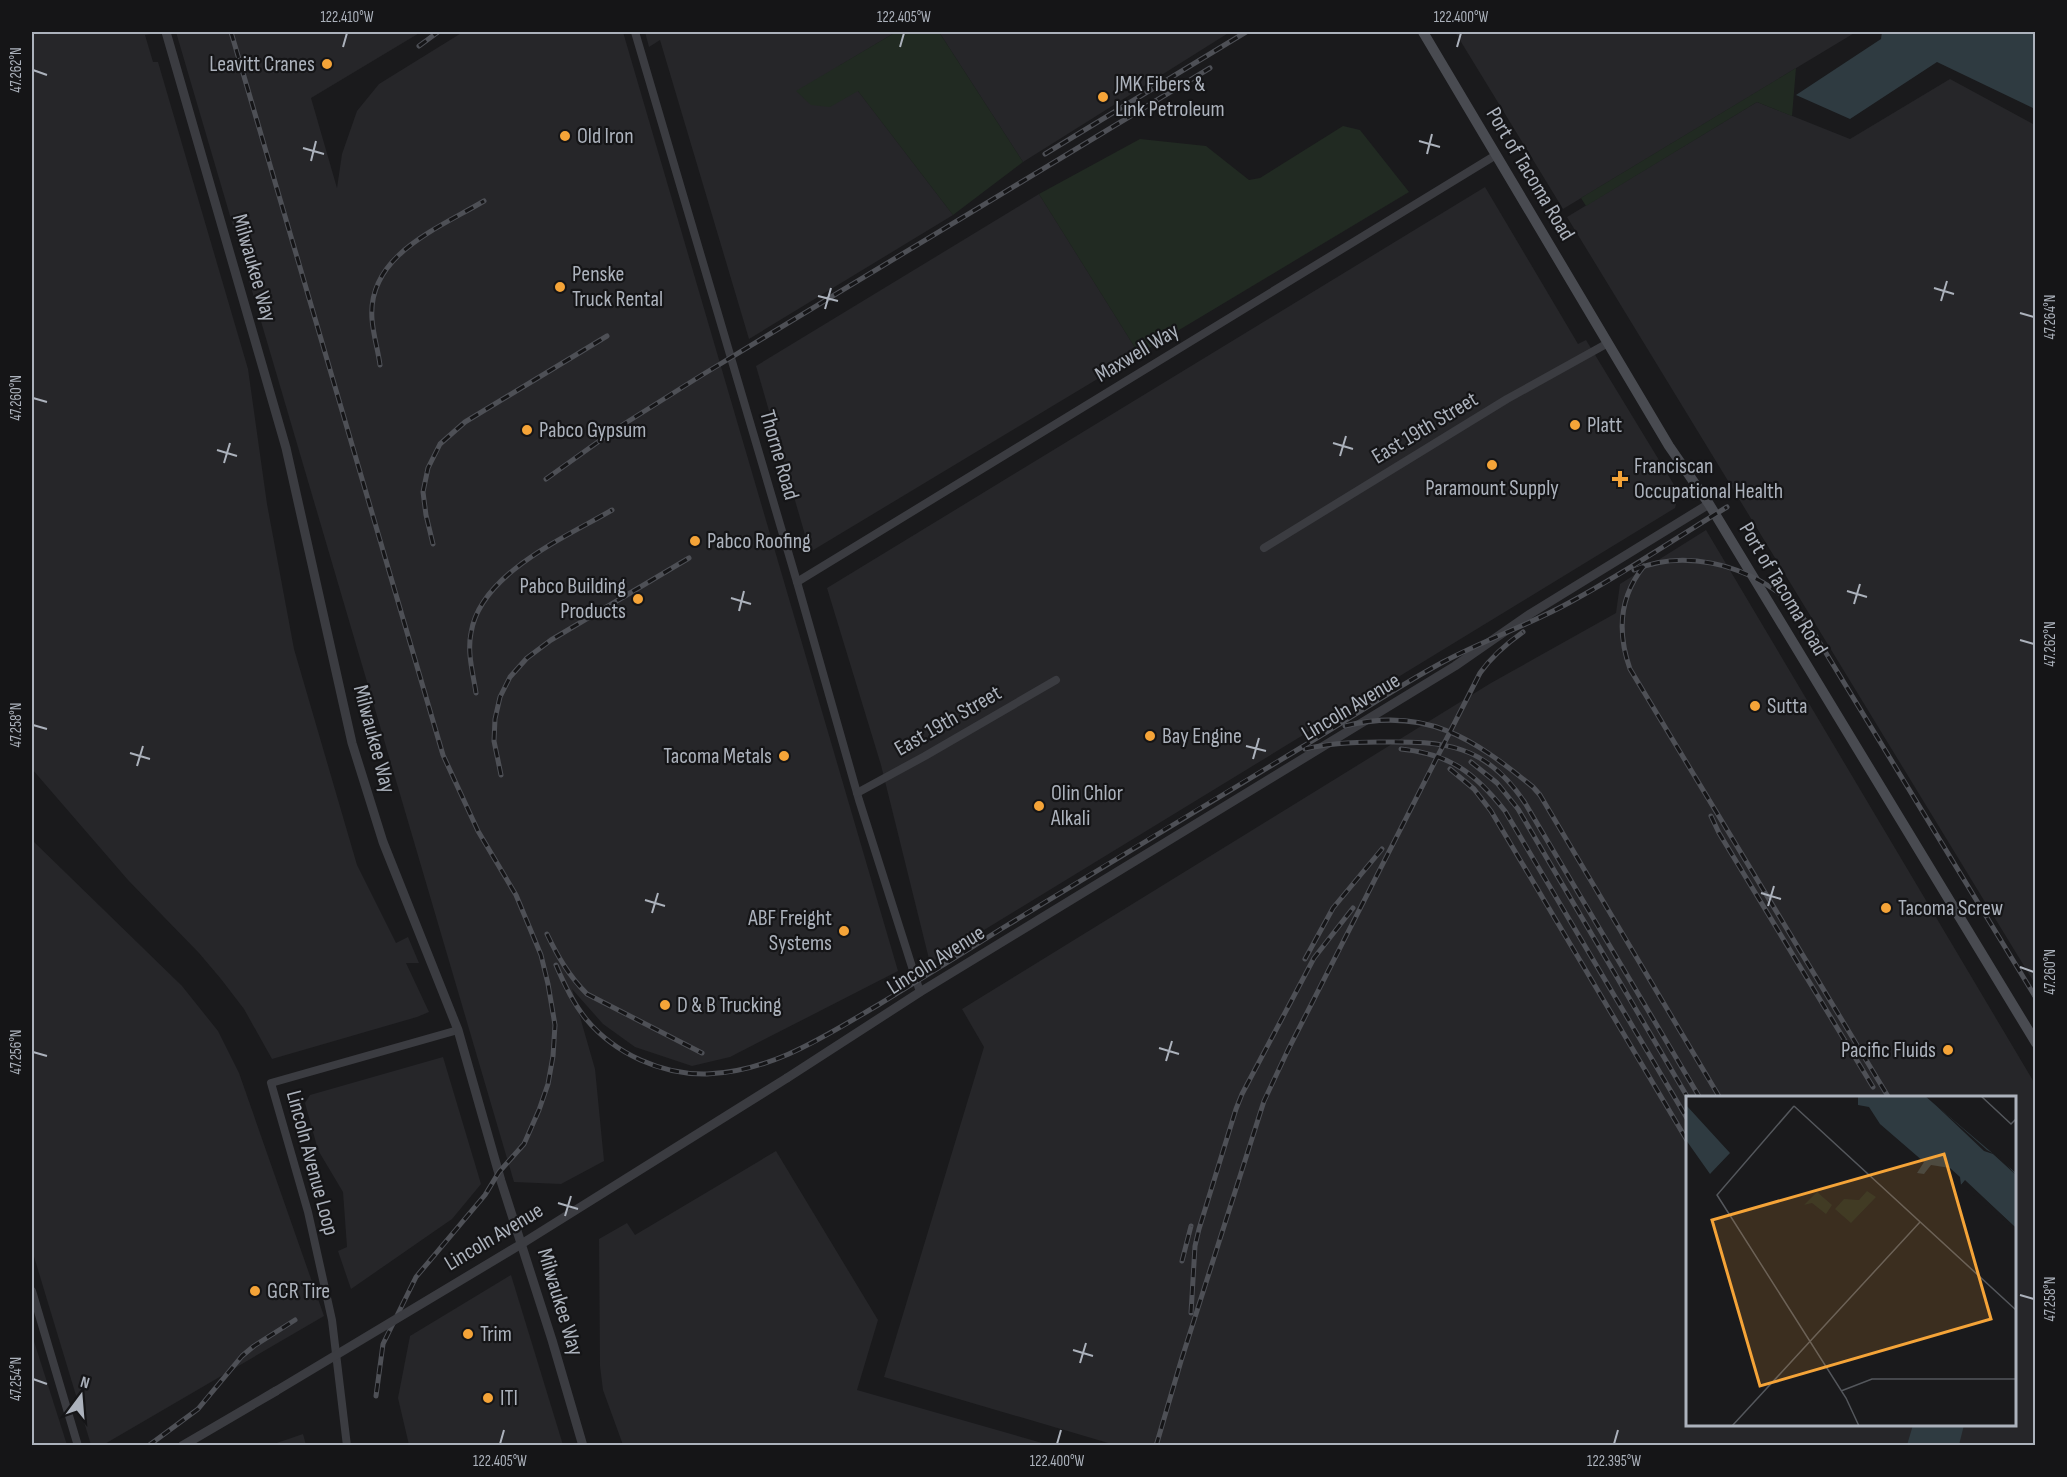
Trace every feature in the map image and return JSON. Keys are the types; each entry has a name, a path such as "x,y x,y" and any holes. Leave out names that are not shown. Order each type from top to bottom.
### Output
{"main road":[{"name":"Port of Tacoma Road","path":"1423,32 1669,446 1709,504 2036,1043"}],"street":[{"name":"Milwaukee Way","path":"166,32 286,448 352,743 382,842 458,1030 501,1181 583,1446"},
{"name":"Thorne Road","path":"634,32 857,793 920,992"},
{"name":"Maxwell Way","path":"797,582 1496,155"},
{"name":"East 19th Street","path":"1264,548 1508,399 1608,343"},
{"name":"Lincoln Avenue","path":"182,1446 523,1243 920,992 1447,671 1530,614 1709,504"},
{"name":"East 19th Street","path":"857,793 1056,680"},
{"name":"Lincoln Avenue Loop","path":"347,1446 332,1320 308,1212 271,1083 458,1030"},
{"path":"32,1291 78,1446"}],"shaded area":[{"path":"32,32 150,32 151,34 145,35 153,62 158,62 248,369 267,504 294,649 357,865 396,943 408,937 419,963 406,963 429,1012 417,1017 272,1059 244,1009 221,979 128,880 32,769"},
{"path":"176,32 421,32 311,98 337,188 342,154 357,111 379,84 463,32 623,32 898,971 730,1057 692,1066 635,1047 603,1024 572,989 595,1069 604,1161 561,1184 514,1182"},
{"path":"645,32 896,32 839,66 953,215 749,339 660,40 649,47"},
{"path":"896,32 939,32 1023,162 953,215 858,91 830,107 811,105 796,91"},
{"path":"939,32 1230,32 1023,162"},
{"path":"1455,32 1856,32 1563,209"},
{"path":"1882,32 2035,32 2035,109 1937,62 1850,119 1796,95 1881,39"},
{"path":"1796,68 1792,116 1757,102 1586,206 1581,198"},
{"path":"1950,79 2035,125 2035,984 1567,217 1757,102 1850,139"},
{"path":"1343,126 1360,130 1409,192 1139,354 1039,194 1140,139 1206,146 1249,180 1260,178"},
{"path":"1485,187 1578,344 1586,340 1679,493 1675,508 930,963 881,765 827,588"},
{"path":"1039,194 1139,354 810,552 756,366"},
{"path":"1706,530 2035,1084 2035,1445 1115,1445 884,1377 984,1047 962,1009 1491,683 1616,613 1620,584"},
{"path":"32,840 182,986 218,1031 239,1073 324,1316 103,1445 91,1445 32,1250"},
{"path":"443,1057 481,1184 452,1219 351,1289 338,1251 347,1247 343,1192 318,1150 305,1103 310,1095"},
{"path":"776,1151 878,1320 857,1390 1049,1445 623,1445 603,1390 600,1366 599,1239 627,1223 635,1235"},
{"path":"511,1275 563,1445 409,1445 398,1398 410,1336"},
{"path":"32,1335 67,1445 32,1445"},
{"path":"1912,1426 1964,1426 1959,1445 1907,1445"},
{"path":"303,1434 306,1445 271,1445"}],"railway":[{"path":"231,32 443,755 478,831 516,895 541,955 555,1025 548,1084 524,1144 499,1172 485,1195 416,1277 383,1344 376,1396"},
{"path":"419,46 438,32"},
{"path":"1045,154 1246,32"},
{"path":"546,479 616,429 702,375 1210,68"},
{"path":"380,365 372,319 374,297 381,277 393,261 409,246 427,233 484,201"},
{"path":"433,544 423,492 428,468 440,444 465,422 607,336"},
{"path":"556,965 569,993 586,1019 611,1042 641,1060 673,1071 707,1074 731,1072 775,1059 817,1040 878,1005 1425,672 1574,600 1727,507"},
{"path":"476,693 470,640 478,612 490,593 527,560 612,510"},
{"path":"501,775 494,741 495,719 500,697 510,677 527,658 551,640 689,558"},
{"path":"1634,570 1672,561 1712,563 1749,575 1792,604 1815,635 2036,998"},
{"path":"1644,566 1629,590 1623,615 1623,642 1630,669 1888,1096"},
{"path":"1156,1446 1264,1101 1480,673 1489,661 1523,632"},
{"path":"1345,726 1374,721 1400,720 1446,731 1490,754 1533,787 1540,795 1719,1096"},
{"path":"1305,749 1351,743 1424,743 1462,750 1495,768 1525,803 1699,1096"},
{"path":"1401,749 1434,755 1460,768 1483,786 1505,811 1686,1117"},
{"path":"1471,762 1497,783 1518,809 1687,1096"},
{"path":"1450,769 1474,789 1491,811 1686,1139"},
{"path":"1711,816 1719,833 1873,1087"},
{"path":"1305,959 1333,908 1382,849"},
{"path":"1191,1313 1195,1246 1236,1109 1314,958 1353,908"},
{"path":"547,934 564,966 587,994 702,1053"},
{"path":"1182,1261 1191,1226"},
{"path":"148,1446 198,1409 242,1356 295,1320"}],"place":[{"name":"Leavitt Cranes","path":"327,64"},
{"name":"JMK Fibers & Link Petroleum","path":"1103,97"},
{"name":"Old Iron","path":"565,136"},
{"name":"Penske Truck Rental","path":"560,287"},
{"name":"Platt","path":"1575,425"},
{"name":"Pabco Gypsum","path":"527,430"},
{"name":"Paramount Supply","path":"1492,465"},
{"name":"Franciscan Occupational Health","path":"1620,479"},
{"name":"Pabco Roofing","path":"695,541"},
{"name":"Pabco Building Products","path":"638,599"},
{"name":"Sutta","path":"1755,706"},
{"name":"Bay Engine","path":"1150,736"},
{"name":"Tacoma Metals","path":"784,756"},
{"name":"Olin Chlor Alkali","path":"1039,806"},
{"name":"Tacoma Screw","path":"1886,908"},
{"name":"ABF Freight Systems","path":"844,931"},
{"name":"D & B Trucking","path":"665,1005"},
{"name":"Pacific Fluids","path":"1948,1050"},
{"name":"GCR Tire","path":"255,1291"},
{"name":"Trim","path":"468,1334"},
{"name":"ITI","path":"488,1398"}]}
